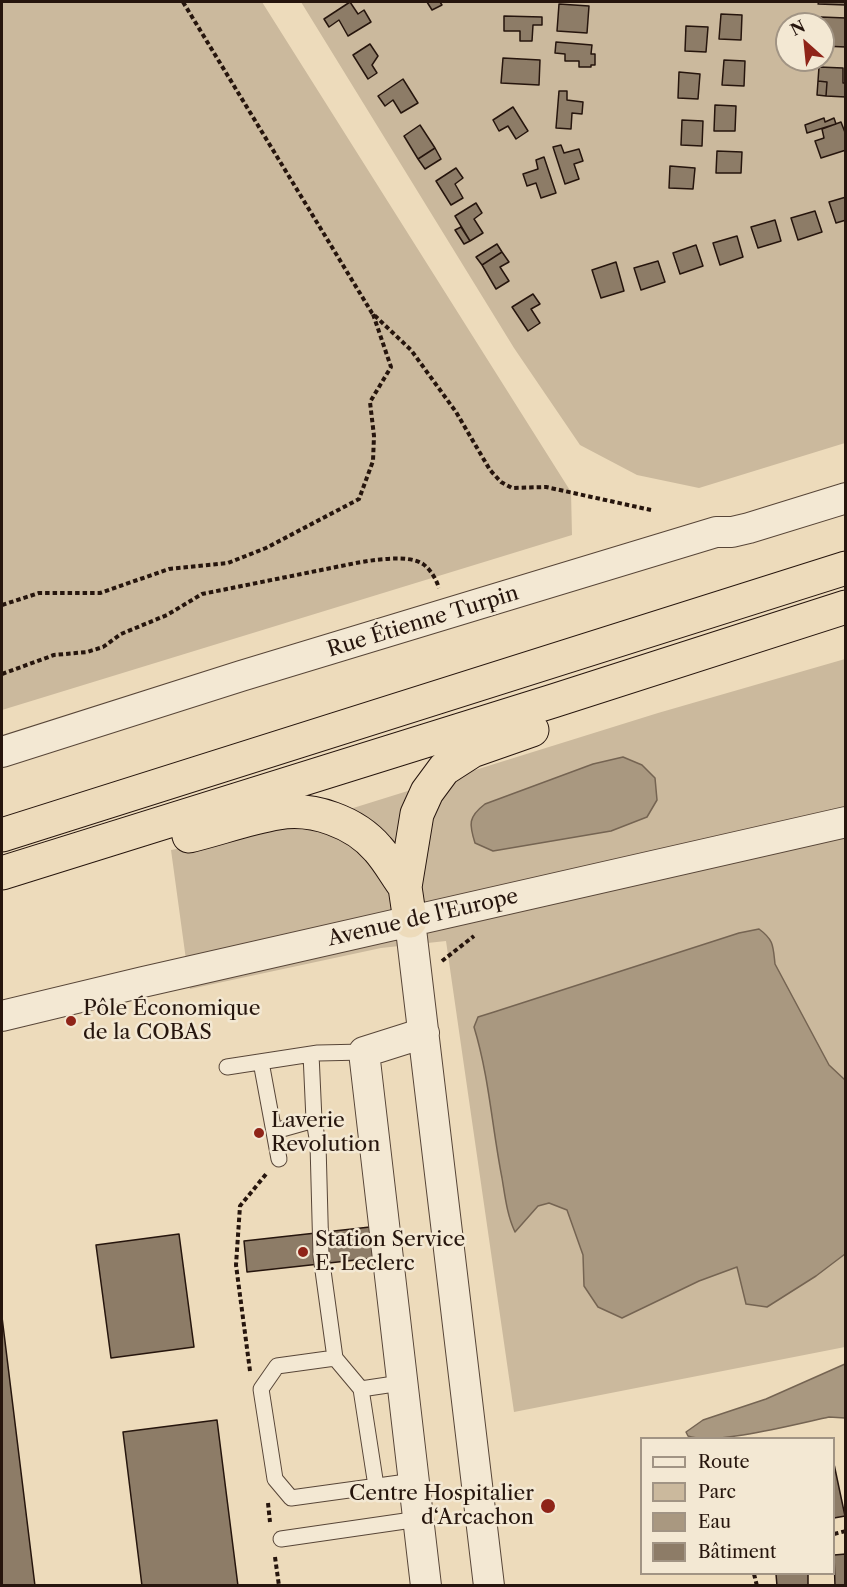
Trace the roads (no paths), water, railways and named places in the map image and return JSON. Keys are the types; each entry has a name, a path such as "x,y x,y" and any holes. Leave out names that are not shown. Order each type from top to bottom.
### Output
{"highway":[{"path":"2,835 846,568"},
{"path":"2,873 846,607"},
{"path":"410,921 405,887 417,814 427,792 444,769 472,751 558,721 738,642"},
{"path":"71,852 187,837 280,812 314,813 359,831 378,849 405,887"}],"street":[{"name":"Rue Étienne Turpin","path":"2,752 241,676 716,532 732,532 749,528 846,498"},
{"name":"Avenue de l'Europe","path":"2,1016 846,822"},
{"path":"410,921 489,1586"},
{"path":"424,1033 364,1052 426,1586"}],"lane":[{"path":"227,1067 311,1054 364,1052"},
{"path":"311,1054 314,1120 318,1144 321,1256 335,1358 361,1389 376,1486"},
{"path":"261,1062 279,1159"},
{"path":"275,1131 314,1120"},
{"path":"335,1358 277,1366 261,1389 275,1479 291,1498 414,1481"},
{"path":"361,1389 402,1383"},
{"path":"281,1539 419,1519"}],"water":[{"path":"623,757 642,765 655,778 657,800 647,817 611,831 493,851 475,843 471,821 475,813 485,804 593,764"},
{"path":"759,929 770,940 775,964 829,1065 845,1080 845,1254 816,1276 767,1307 746,1304 737,1267 699,1281 622,1318 598,1307 584,1286 583,1255 567,1210 549,1203 538,1206 515,1232 507,1205 487,1083 474,1027 478,1017 739,933"},
{"path":"845,1364 845,1418 829,1417 726,1437 694,1437 688,1436 686,1432 703,1420 766,1399"}],"place":[{"name":"Pôle Économique de la COBAS","path":"71,1021"},
{"name":"Laverie Revolution","path":"259,1133"},
{"name":"Station Service E. Leclerc","path":"303,1252"},
{"name":"Centre Hospitalier d‘Arcachon","path":"548,1506"}]}
